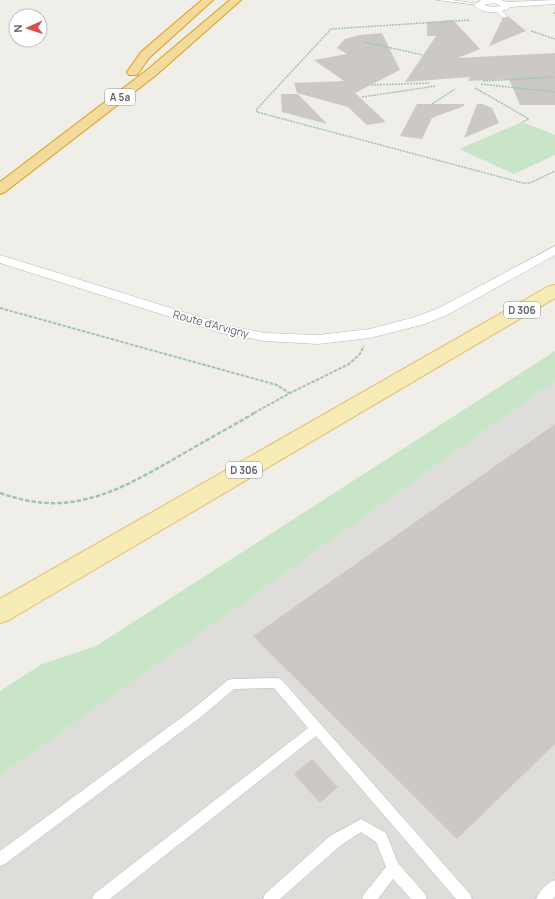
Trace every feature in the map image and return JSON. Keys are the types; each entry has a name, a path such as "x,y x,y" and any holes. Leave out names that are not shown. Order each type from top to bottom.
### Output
{"highway":[{"path":"133,72 145,55 208,0"},
{"name":"A 5a","path":"43,140 133,72 220,0"},
{"name":"A 5a","path":"0,189 151,73 236,0"}],"main road":[{"name":"D 306","path":"0,612 555,290"}],"street":[{"path":"478,4 485,9 502,10 555,2"},
{"name":"Route d'Arvigny","path":"0,259 196,321 241,333 303,339 368,334 409,325 438,314 555,250"}],"lane":[{"path":"439,0 478,4"},
{"path":"0,859 197,713 232,684 277,683 465,899"},
{"path":"99,899 317,728"},
{"path":"270,899 335,841 361,825 381,838 393,868 420,899"},
{"path":"369,899 393,868"},
{"path":"544,899 555,886"}],"path":[{"path":"468,20 331,29 256,110 257,112 523,183 530,183 555,171"},
{"path":"530,31 555,39"},
{"path":"364,42 423,55"},
{"path":"483,81 555,77"},
{"path":"371,85 429,82"},
{"path":"481,84 555,92"},
{"path":"362,97 436,86"},
{"path":"475,88 529,119 522,122"},
{"path":"432,104 455,89"},
{"path":"0,308 277,385 290,393"},
{"path":"0,493 24,501 52,503 77,501 101,495 140,478 290,393 349,364 360,354 368,334"}],"shaded area":[{"path":"555,381 555,899 0,899 0,776"}],"green space":[{"path":"522,122 555,135 555,155 514,174 459,149"},
{"path":"555,351 555,381 0,776 0,691 42,664 96,646"}],"building":[{"path":"508,16 526,31 489,46 503,18 507,18"},
{"path":"453,20 480,49 458,58 555,53 555,105 520,105 509,79 468,81 470,77 405,82 436,36 427,36 427,22"},
{"path":"382,33 400,70 355,93 386,122 367,125 348,107 297,93 294,83 344,81 314,60 347,54 337,48 345,39 359,35"},
{"path":"281,94 298,94 327,124 282,112"},
{"path":"417,104 464,104 464,106 432,118 422,139 400,136"},
{"path":"477,104 482,104 492,108 499,123 464,138"},
{"path":"555,424 555,744 457,839 253,636"},
{"path":"312,759 338,787 320,803 294,774"}]}
